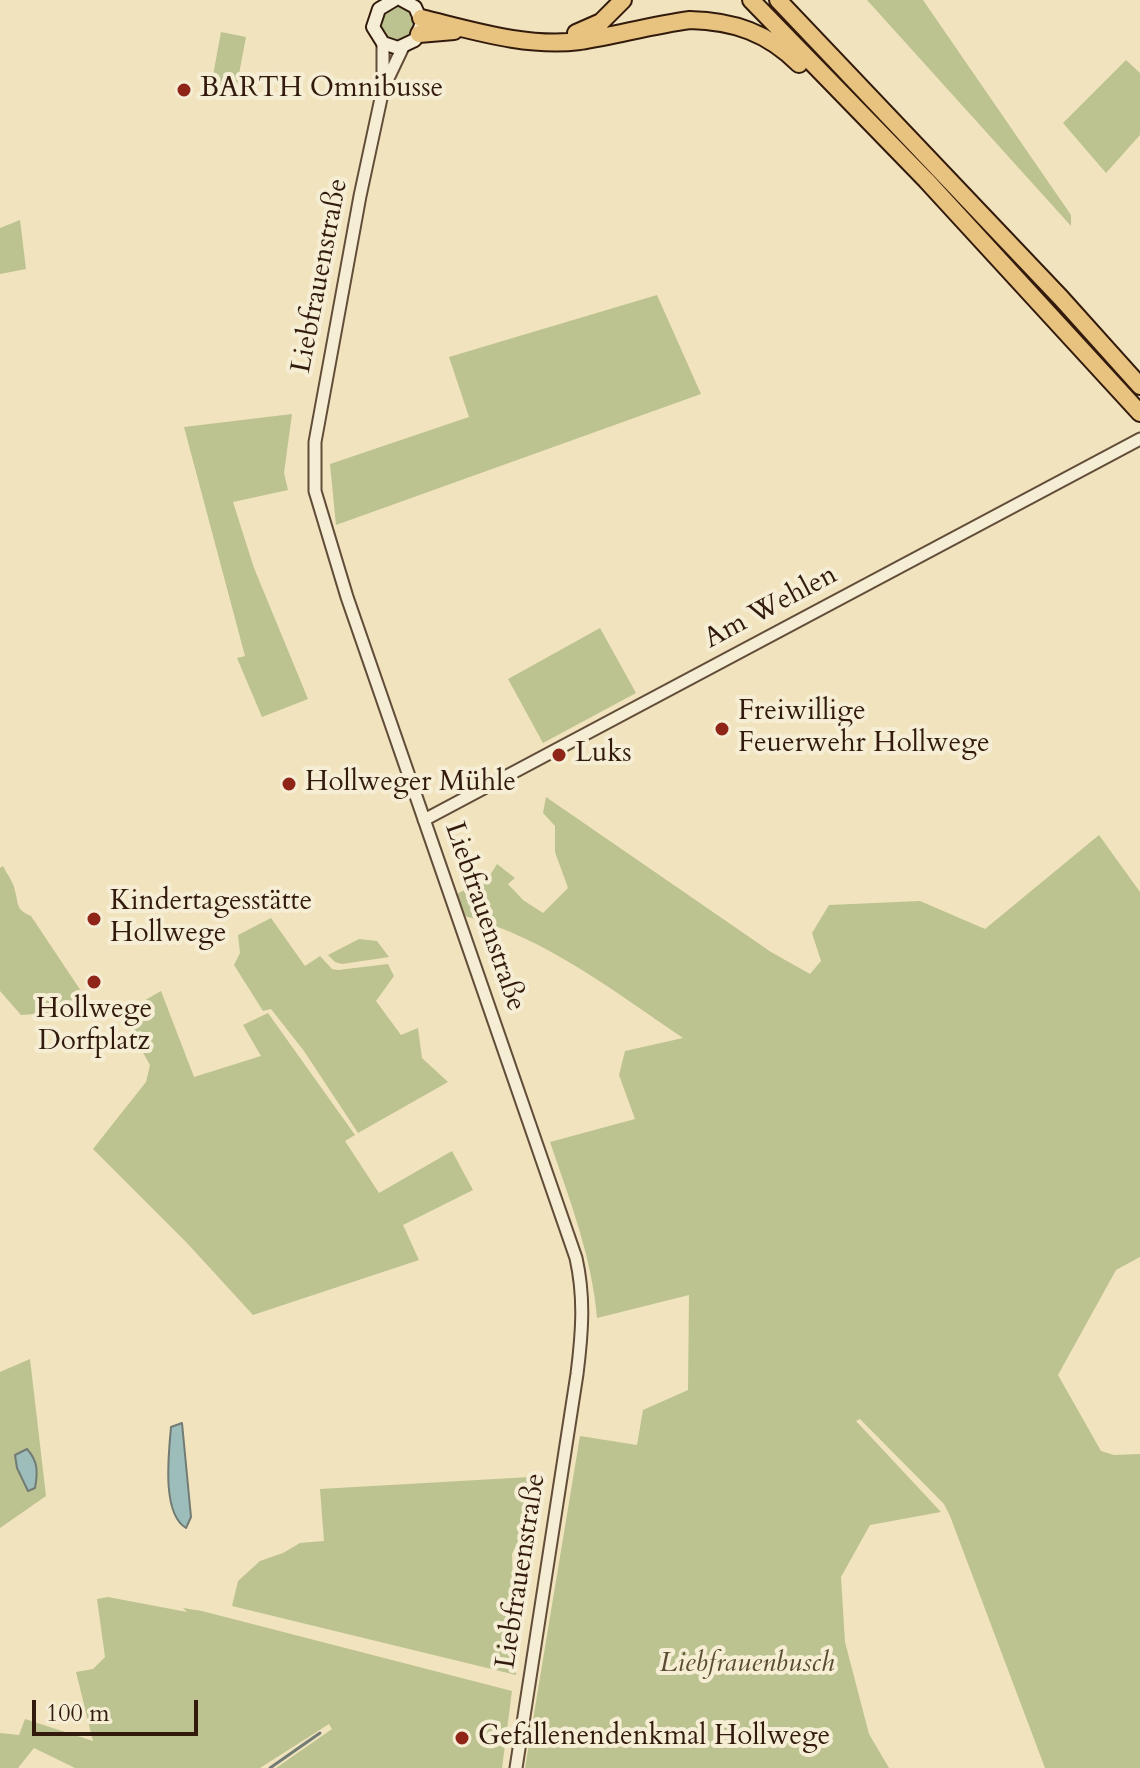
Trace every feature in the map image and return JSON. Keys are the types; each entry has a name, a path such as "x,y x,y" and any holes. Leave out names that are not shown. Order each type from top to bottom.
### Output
{"highway":[{"path":"552,42 601,22 623,0"},
{"path":"751,0 868,119 1140,413"},
{"path":"778,0 1061,298 1140,386"},
{"path":"420,26 552,42 579,41 690,20 727,23 769,39 787,52 846,111 868,119"}],"main road":[{"path":"392,0 379,9 374,21 375,32 383,43 392,47 409,45 420,26 407,1"}],"street":[{"name":"Liebfrauenstraße","path":"383,43 383,89 324,390 314,465 318,505 332,554 576,1258 584,1300 577,1374 516,1768"},
{"name":"Liebfrauenstraße","path":"383,89 403,47"},
{"name":"Am Wehlen","path":"424,820 1140,439"}],"green space":[{"path":"867,0 923,0 1071,215 1071,226"},
{"path":"398,7 410,12 415,24 410,36 398,41 386,36 381,24 386,12"},
{"path":"221,32 246,37 236,90 211,86"},
{"path":"1126,60 1140,73 1140,135 1106,173 1063,123"},
{"path":"20,220 26,269 0,274 0,228"},
{"path":"657,295 701,394 336,525 330,464 469,417 449,357"},
{"path":"292,414 284,473 288,490 233,502 254,568 308,699 262,717 237,658 245,656 184,427"},
{"path":"600,628 636,693 543,743 508,679"},
{"name":"Liebfrauenbusch","path":"546,797 771,952 810,974 821,961 812,933 829,905 920,901 985,929 1099,835 1140,892 1140,1257 1116,1270 1058,1375 1101,1451 1114,1455 1140,1454 1140,1768 1045,1768 944,1504 860,1419 856,1421 941,1512 870,1525 841,1577 845,1642 869,1734 889,1768 525,1768 580,1436 637,1445 643,1410 688,1390 689,1295 597,1318 585,1251 550,1142 635,1119 619,1075 625,1051 683,1038 552,952 465,916 457,894 489,877 497,864 515,878 508,884 523,900 543,913 568,888 555,852 555,826 543,813"},
{"path":"3,866 20,908 31,916 83,994 49,1013 21,1015 0,991 0,868"},
{"path":"271,918 305,966 320,956 332,969 338,970 388,964 394,976 376,1001 401,1035 418,1028 422,1058 448,1082 358,1133 304,1051 271,1009 263,1011 234,965 240,953 238,935"},
{"path":"359,939 377,941 389,957 342,964 328,955"},
{"path":"161,991 194,1077 261,1056 243,1025 268,1013 355,1135 345,1141 379,1193 452,1151 473,1190 403,1225 419,1260 253,1315 187,1243 93,1149 146,1082 150,1065 121,1014"},
{"path":"30,1359 46,1496 0,1528 0,1372"},
{"path":"530,1477 520,1537 512,1554 516,1675 232,1606 238,1581 260,1561 300,1543 324,1541 320,1489"},
{"path":"108,1597 187,1612 183,1608 202,1611 512,1691 502,1768 276,1768 332,1729 329,1724 260,1768 75,1768 34,1748 18,1768 0,1768 0,1733 19,1735 25,1719 93,1741 76,1672 93,1669 105,1657 97,1599"}],"water":[{"path":"182,1423 191,1517 186,1528 173,1509 168,1481 171,1427"},
{"path":"27,1449 37,1472 35,1488 28,1491 17,1468 15,1455"}],"waterway":[{"path":"270,1768 320,1733"}],"place":[{"name":"BARTH Omnibusse","path":"184,90"},
{"name":"Freiwillige Feuerwehr Hollwege","path":"722,729"},
{"name":"Luks","path":"559,755"},
{"name":"Hollweger Mühle","path":"289,784"},
{"name":"Kindertagesstätte Hollwege","path":"94,919"},
{"name":"Hollwege Dorfplatz","path":"94,982"},
{"name":"Gefallenendenkmal Hollwege","path":"462,1738"}]}
